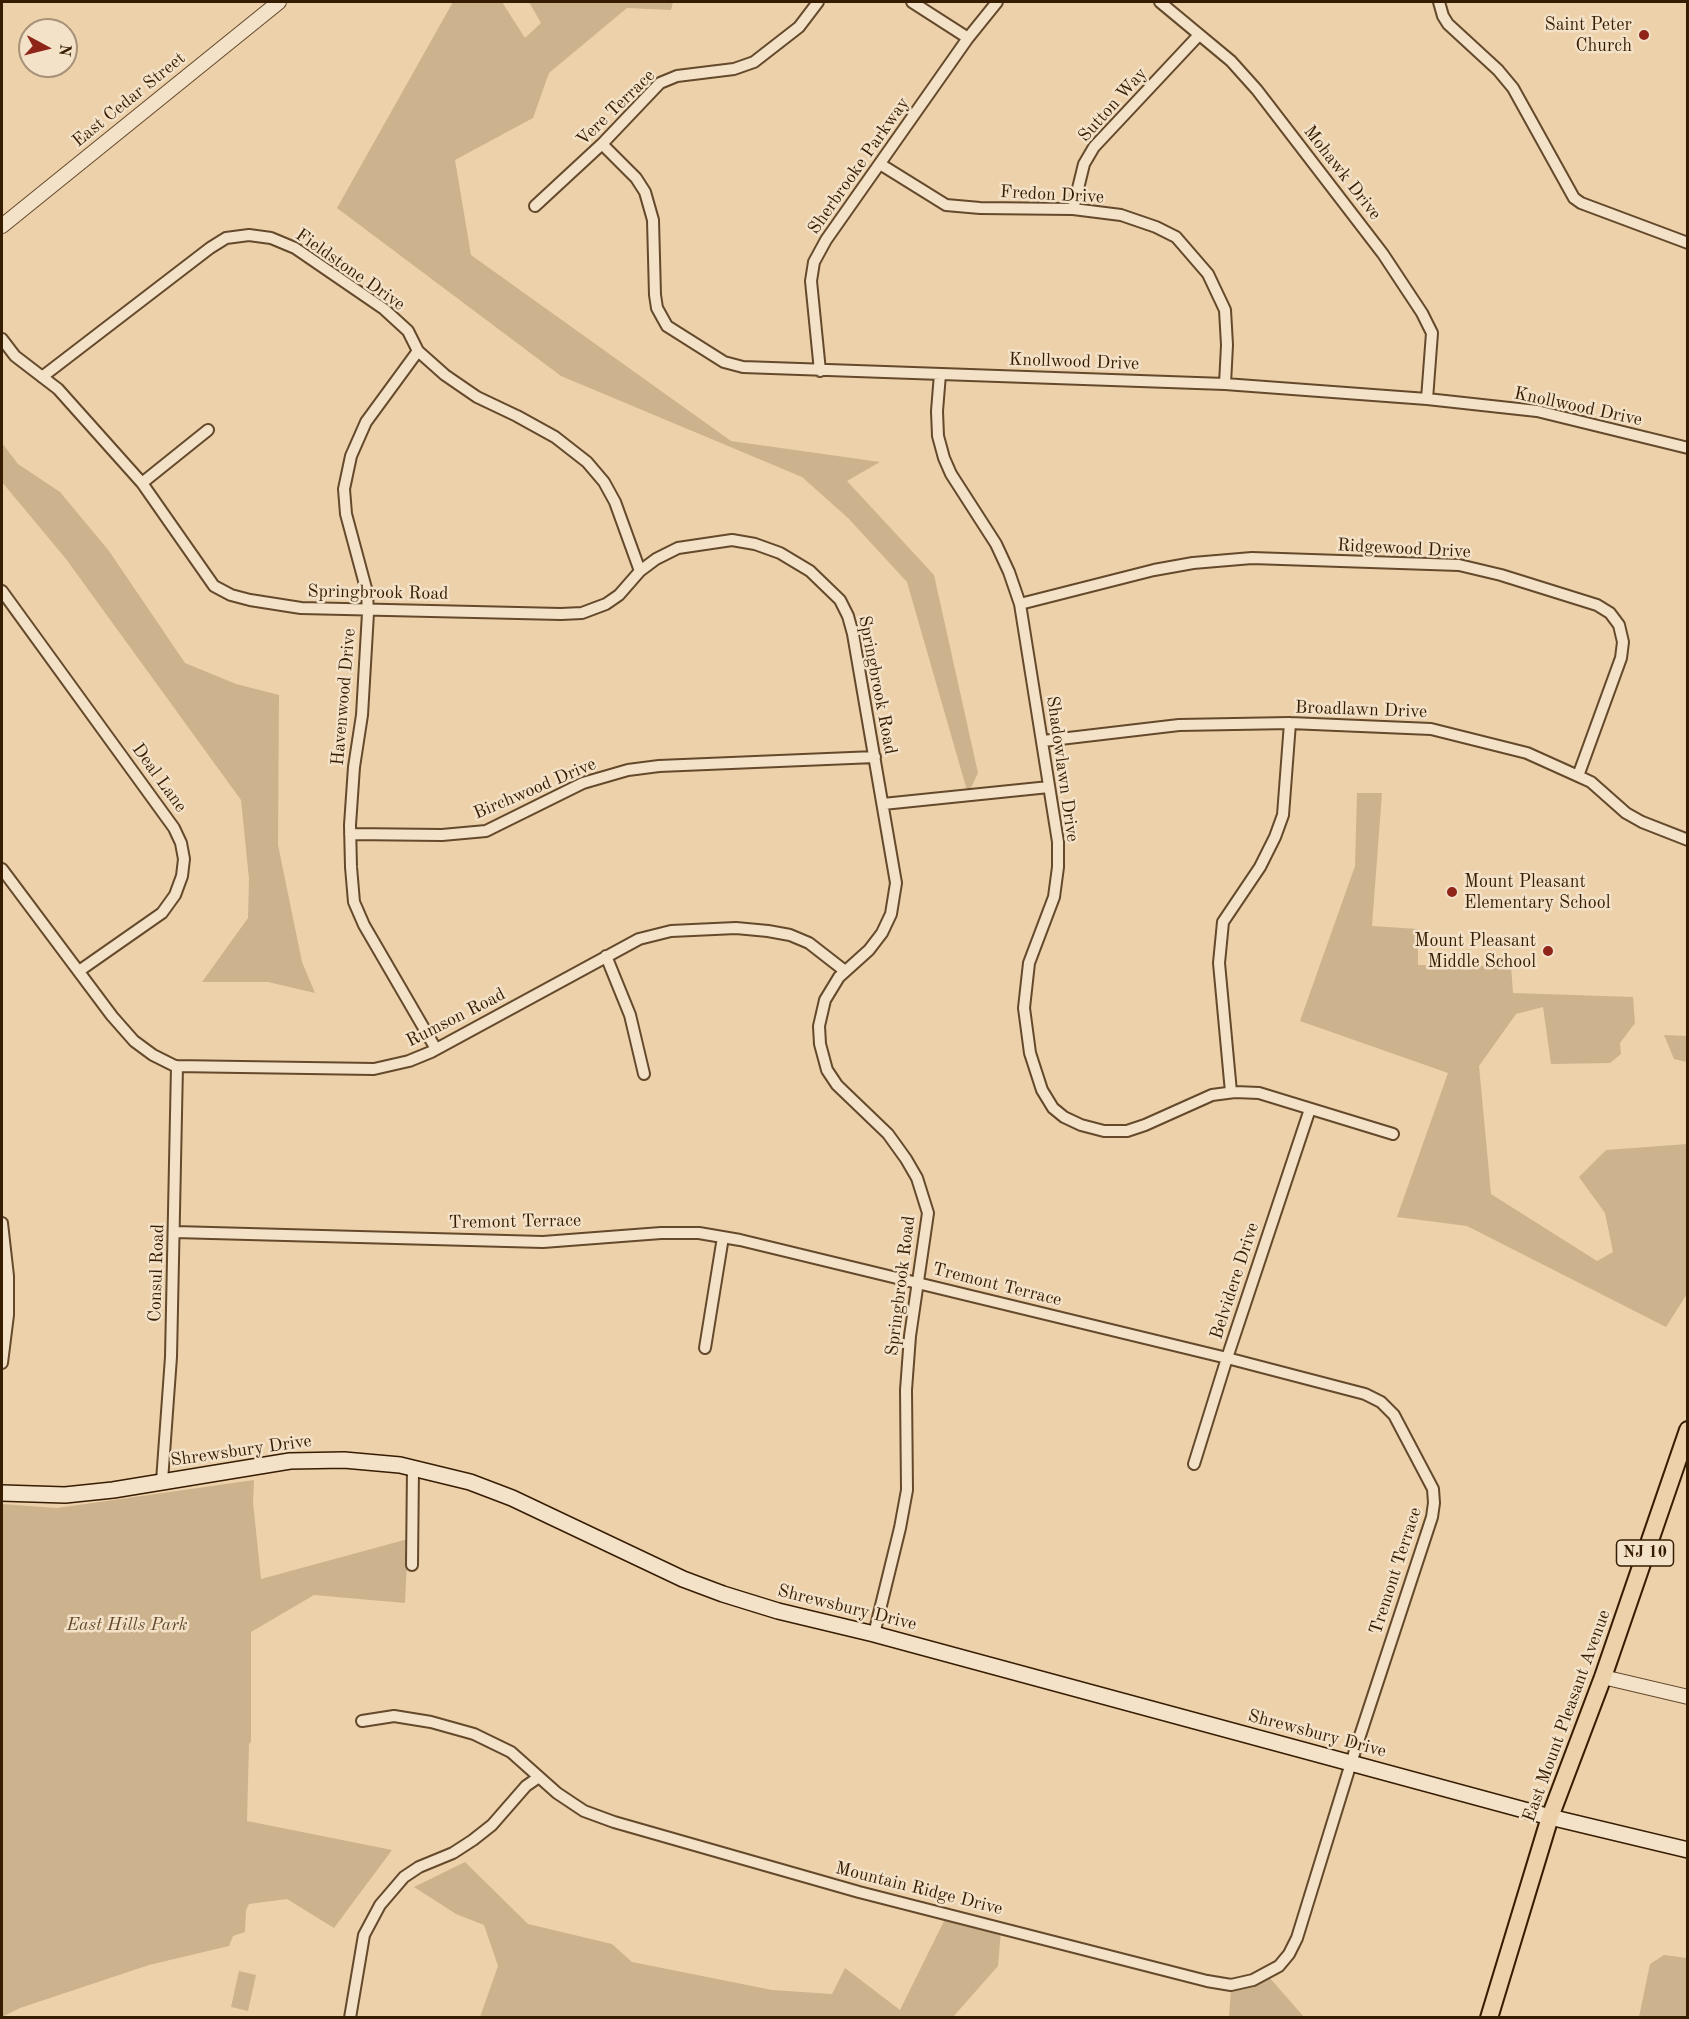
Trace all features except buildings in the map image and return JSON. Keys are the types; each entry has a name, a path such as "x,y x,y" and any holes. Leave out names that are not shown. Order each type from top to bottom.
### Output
{"main road":[{"name":"East Mount Pleasant Avenue","path":"1489,2018 1550,1817 1603,1677 1688,1430"},
{"name":"Shrewsbury Drive","path":"2,1493 65,1495 113,1490 290,1461 344,1460 413,1468 470,1482 512,1498 633,1557 723,1594 778,1611 874,1634 1550,1817 1688,1850"}],"street":[{"name":"East Cedar Street","path":"2,226 279,2"},
{"name":"Vere Terrace","path":"535,206 602,144 660,83 678,76 734,69 754,62 799,27 818,2"},
{"path":"912,2 968,38"},
{"name":"Sherbrooke Parkway","path":"820,371 811,281 814,262 826,240 968,38 998,2"},
{"name":"Mohawk Drive","path":"1160,2 1231,61 1257,90 1383,254 1422,313 1432,333 1426,399"},
{"path":"1439,2 1448,24 1498,69 1513,88 1574,198 1581,203 1688,243"},
{"name":"Sutton Way","path":"1073,209 1084,164 1094,147 1199,35"},
{"name":"Knollwood Drive","path":"602,144 636,178 648,199 653,220 657,308 667,326 724,362 743,367 820,371 1225,384 1426,399 1537,411 1688,448"},
{"name":"Fredon Drive","path":"879,164 946,205 980,208 1073,209 1121,215 1156,227 1176,237 1208,274 1225,310 1227,345 1225,384"},
{"name":"Fieldstone Drive","path":"42,377 226,238 249,235 271,238 296,248 374,302 408,331 418,351 445,375 477,397 555,437 587,462 604,482 615,502 640,572"},
{"name":"Springbrook Road","path":"2,339 15,356 58,389 142,483 214,586 231,595 302,608 582,613 606,604 619,595 640,572 656,559 678,548 732,540 755,544 780,554 810,571 840,600 853,634 896,873 894,904 887,924 876,942 845,971 834,985 822,1009 819,1026 821,1053 827,1070 837,1085 888,1134 917,1178 928,1213 916,1283 906,1390 907,1490 874,1634"},
{"name":"Havenwood Drive","path":"418,351 366,422 351,456 344,489 346,514 367,592 368,610 366,677 354,767 350,834 354,902 364,925 436,1049"},
{"name":"Shadowlawn Drive","path":"940,374 937,411 938,436 944,458 951,474 996,544 1020,604 1058,842 1058,867 1054,897 1029,963 1024,1008 1030,1053 1042,1090 1053,1108 1064,1117 1081,1125 1104,1131 1127,1131 1146,1125 1212,1095 1231,1092 1259,1093 1393,1134"},
{"path":"142,483 208,430"},
{"name":"Ridgewood Drive","path":"1020,604 1154,570 1194,563 1252,558 1459,565 1512,578 1597,605 1610,613 1619,625 1623,642 1621,658 1578,776"},
{"name":"Deal Lane","path":"2,591 174,828 181,843 184,859 182,876 175,895 162,913 79,971"},
{"path":"1231,1092 1219,963 1223,922 1260,867 1275,837 1282,815 1290,723"},
{"name":"Broadlawn Drive","path":"1043,741 1179,726 1290,723 1431,729 1527,753 1592,782 1626,813 1651,826 1688,840"},
{"name":"Birchwood Drive","path":"350,834 442,835 486,831 583,783 628,770 659,766 875,757"},
{"path":"883,804 1049,787"},
{"name":"Rumson Road","path":"2,869 112,1016 134,1041 166,1063 177,1066 374,1069 409,1061 436,1049 639,939 651,934 671,931 736,928 790,935 809,943 845,971"},
{"path":"606,956 630,1016 644,1074"},
{"name":"Consul Road","path":"162,1481 171,1357 177,1066"},
{"name":"Belvidere Drive","path":"1194,1464 1310,1109"},
{"path":"2,1223 8,1276 8,1315 2,1363"},
{"name":"Tremont Terrace","path":"175,1232 522,1242 661,1233 699,1233 1227,1358 1365,1394 1381,1402 1394,1415 1433,1489 1434,1503 1432,1517 1351,1763"},
{"path":"705,1348 723,1237"},
{"path":"412,1565 413,1468"},
{"path":"1603,1677 1688,1697"},
{"name":"Mountain Ridge Drive","path":"362,1721 394,1716 430,1722 474,1734 512,1752 557,1793 584,1811 614,1822 859,1892 1207,1981 1231,1984 1253,1980 1267,1974 1279,1966 1289,1954 1297,1938 1351,1763"},
{"path":"350,2018 364,1935 380,1905 404,1877 419,1867 453,1853 492,1825 526,1785 539,1777"}],"green space":[{"path":"453,2 502,2 525,38 541,23 529,2 673,2 671,10 627,8 549,73 533,118 455,160 471,255 731,441 880,462 847,481 934,575 978,773 968,794 907,582 848,518 802,477 561,376 337,208"},
{"path":"2,443 18,464 60,492 109,551 185,663 236,684 279,695 278,845 302,962 315,993 268,982 202,982 248,918 249,879 241,800 66,559 2,482"},
{"path":"1357,793 1382,793 1372,926 1418,929 1418,965 1511,966 1513,993 1633,997 1635,1023 1620,1043 1621,1054 1610,1063 1551,1064 1543,1007 1516,1014 1479,1066 1491,1194 1597,1261 1613,1252 1605,1213 1579,1177 1606,1150 1687,1144 1687,1294 1666,1327 1467,1226 1397,1217 1448,1073 1300,1021 1355,866"},
{"path":"1664,1035 1687,1036 1687,1062 1674,1059"},
{"name":"East Hills Park","path":"254,1480 253,1502 261,1579 408,1539 405,1603 314,1595 251,1632 251,1742 249,1744 247,1821 392,1850 334,1928 287,1899 249,1904 246,1910 245,1932 233,1936 229,1946 149,1965 20,2008 2,2017 2,1504 57,1508"},
{"path":"465,1862 528,1924 612,1944 632,1962 772,1990 832,1994 845,1968 900,2010 947,1915 1001,1930 998,1966 953,2017 480,2017 498,1966 484,1925 456,1914 414,1887"},
{"path":"1664,1955 1687,1958 1687,2017 1639,2017 1650,1964"},
{"path":"239,1971 256,1975 248,2011 231,2007"},
{"path":"1269,1977 1304,2017 1229,2018 1231,1988"}],"place":[{"name":"Saint Peter Church","path":"1644,35"},
{"name":"Mount Pleasant Elementary School","path":"1452,892"},
{"name":"Mount Pleasant Middle School","path":"1548,951"}]}
